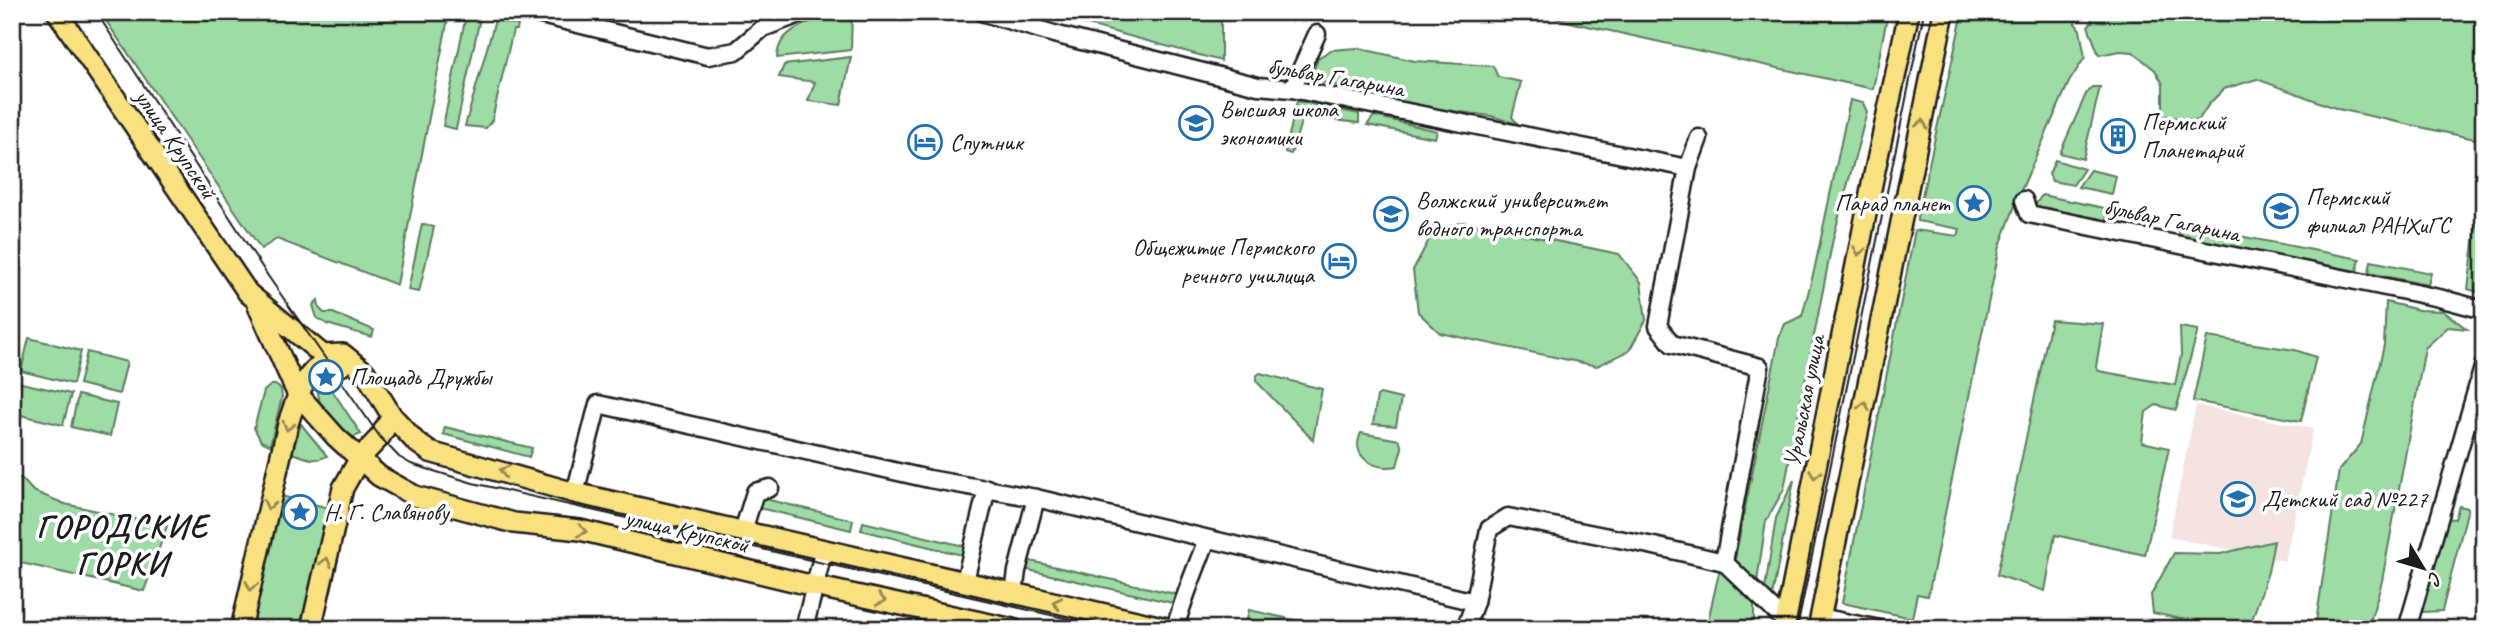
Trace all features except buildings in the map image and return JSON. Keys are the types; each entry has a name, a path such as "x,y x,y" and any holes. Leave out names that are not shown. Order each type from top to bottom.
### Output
{"main road":[{"name":"улица Крупской","path":"57,12 245,290 256,302 323,355 343,354 365,372 392,416 416,442 430,452 575,493 1173,629"},
{"name":"Уральская улица","path":"1785,625 1872,184 1909,12"},
{"path":"1819,623 1944,12"},
{"name":"улица Крупской","path":"256,302 297,393 336,437 379,475 415,496 514,523 580,530 814,586 1013,629"},
{"path":"241,629 297,393 320,365 329,363 365,372"},
{"path":"311,629 343,488 360,458 380,437 392,416"},
{"path":"343,488 353,478 379,475"}],"street":[{"path":"529,12 708,56 736,51 763,28 805,12"},
{"name":"бульвар Гагарина","path":"981,12 1054,34 1258,86 1292,89 1688,168"},
{"path":"1292,89 1317,34"},
{"path":"1699,138 1688,168 1658,326 1672,344 1760,367 1724,562"},
{"name":"бульвар Гагарина","path":"2024,200 2029,214 2439,298 2484,310"},
{"path":"2407,629 2484,364"},
{"path":"575,493 598,404 929,479 1036,498 1475,602"},
{"path":"743,531 755,492 770,488"},
{"path":"965,581 987,488"},
{"path":"1014,593 1036,498"},
{"path":"1465,629 1475,602 1489,529 1508,517 1724,562 1785,625"},
{"path":"1173,629 1207,538"},
{"path":"803,629 824,550"},
{"path":"1819,623 1880,629"}],"shaded area":[{"name":"Детский сад №227","path":"2196,405 2313,429 2285,561 2169,537"}],"green space":[{"path":"100,12 427,12 448,18 397,285 277,239 261,249"},
{"path":"840,12 852,12 851,50 777,58 779,47 791,32 800,26"},
{"path":"1072,12 1225,12 1221,14 1221,61 1077,22"},
{"path":"1534,12 1888,12 1873,89"},
{"path":"1963,12 2484,12 2484,141 2338,109 2257,79 2224,89 2209,104 2198,121 2163,116 2163,84 2155,70 2133,52 2120,51 2099,55 2088,26 2092,22 2091,15 2078,15 2075,23 2080,30 2085,57 2069,82 2019,195 2000,246 1928,596 1917,594 1912,618 1842,603 1915,230 1958,236 1960,229 1917,221 1917,218"},
{"path":"466,15 480,18 456,129 443,126"},
{"path":"495,20 518,25 517,30 513,30 492,120 486,128 465,126"},
{"path":"1357,48 1415,61 1493,66 1498,77 1521,82 1512,117 1518,124 1491,116 1431,108 1317,81 1312,75 1318,58 1331,50"},
{"path":"851,57 841,105 808,101 815,82 779,77 784,65"},
{"path":"2092,87 2100,87 2083,159 2060,153 2086,94"},
{"path":"1850,100 1863,103 1867,112 1833,239 1784,489 1766,521 1756,588 1734,564 1779,338 1785,324 1802,316"},
{"path":"1297,101 1359,114 1359,123 1303,116 1291,154 1285,152"},
{"path":"1374,116 1437,131 1435,138 1367,125"},
{"path":"2055,160 2084,169 2073,185 2052,181 2049,174"},
{"path":"2090,170 2116,176 2112,194 2078,187"},
{"path":"2042,195 2109,209 2105,224 2033,208"},
{"path":"2479,204 2484,204 2484,294 2468,289"},
{"path":"1463,222 1619,254 1641,282 1646,320 1629,351 1597,366 1440,333 1418,312 1413,270 1433,232"},
{"path":"422,224 434,227 419,292 408,290"},
{"path":"2181,225 2360,259 2357,271 2178,237"},
{"path":"2371,261 2431,273 2428,285 2369,273"},
{"path":"318,300 319,308 324,313 333,313 374,330 372,337 327,324 317,318 313,305"},
{"path":"2386,302 2419,310 2443,311 2467,329 2448,327 2425,348 2382,581 2369,625 2366,629 2315,629 2339,470 2361,444 2384,345"},
{"path":"2051,320 2103,324 2096,367 2099,371 2175,385 2181,355 2180,327 2198,330 2176,410 2156,405 2146,412 2142,442 2169,448 2145,555 2055,535 2045,591 1997,575"},
{"path":"2207,337 2295,350 2316,357 2301,421 2193,401"},
{"path":"29,338 81,351 73,384 21,371"},
{"path":"87,352 127,362 119,394 79,384"},
{"path":"1260,373 1322,389 1313,440 1256,381"},
{"path":"323,381 328,384 361,434 354,437 348,434 320,405 317,386"},
{"path":"17,382 71,394 63,425 12,413"},
{"path":"271,385 281,389 282,397 270,445 261,441 254,428 264,391"},
{"path":"1380,394 1401,399 1396,426 1373,424 1377,396"},
{"path":"78,395 117,404 110,436 71,427"},
{"path":"301,424 327,456 314,459 292,453"},
{"path":"445,427 532,448 529,457 443,434"},
{"path":"1361,433 1399,440 1402,448 1397,466 1381,466 1367,461 1359,449"},
{"path":"12,476 22,479 33,491 65,504 167,526 144,591 12,561"},
{"path":"1794,480 1772,597 1764,595 1776,518"},
{"path":"281,496 329,508 301,629 250,629"},
{"path":"761,498 853,520 851,530 759,508"},
{"path":"2459,506 2468,508 2442,611 2422,612 2443,518 2455,519"},
{"path":"863,522 964,546 962,555 861,530"},
{"path":"2274,541 2268,572 2249,629 2227,629 2153,613 2151,595 2174,553 2220,554"},
{"path":"1026,560 1175,594 1173,603 1024,569"},
{"path":"1721,564 1754,599 1754,621 1751,629 1706,629"},
{"path":"1249,610 1335,629 1289,629 1247,619"}],"tram line":[{"path":"96,12 268,276 380,437 399,457 411,464 473,483 1112,629"},
{"path":"1797,629 1924,12"}],"place":[{"name":"Высшая школа экономики","path":"1196,123"},
{"name":"Пермский Планетарий","path":"2118,136"},
{"name":"Спутник","path":"925,142"},
{"name":"Парад планет","path":"1974,203"},
{"name":"Пермский филиал РАНХиГС","path":"2281,211"},
{"name":"Волжский университет водного транспорта","path":"1391,214"},
{"name":"Общежитие Пермского речного училища","path":"1339,261"},
{"name":"Площадь Дружбы","path":"326,377"},
{"name":"Детский сад №227","path":"2238,499"},
{"name":"Н. Г. Славянову","path":"300,512"}],"district":[{"name":"ГОРОДСКИЕ ГОРКИ","path":"123,544"}]}
